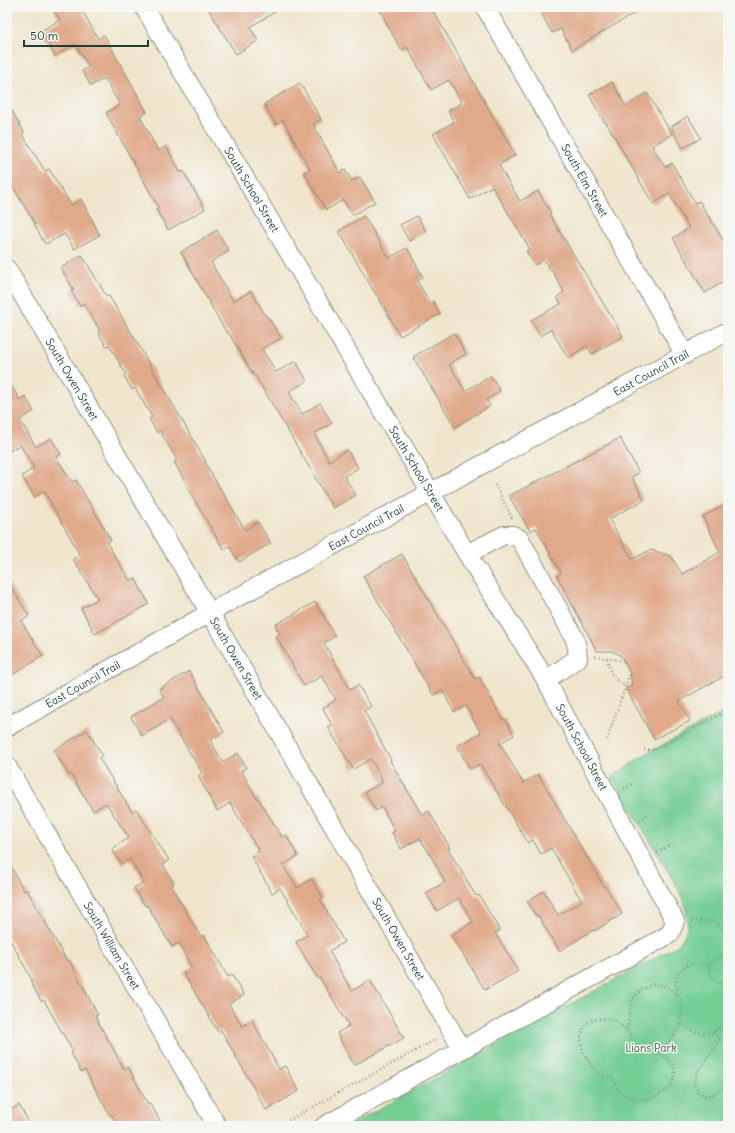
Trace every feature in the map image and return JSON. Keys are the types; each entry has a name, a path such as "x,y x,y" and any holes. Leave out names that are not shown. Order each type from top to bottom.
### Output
{"street":[{"name":"South School Street","path":"144,7 467,554 546,680 676,921 670,934 462,1049"},
{"name":"South Elm Street","path":"484,7 685,355"},
{"name":"South Owen Street","path":"7,269 210,613 462,1049"},
{"name":"East Council Trail","path":"7,727 210,613 728,331"},
{"path":"467,554 504,534 513,535 520,539 574,639 578,650 578,658 546,680"},
{"name":"South William Street","path":"7,766 217,1126"},
{"path":"324,1126 462,1049"}],"path":[{"path":"495,485 515,523"},
{"path":"594,656 624,661"},
{"path":"607,658 610,671 616,682 626,687"},
{"path":"607,740 630,673"},
{"path":"644,750 655,750 728,710"},
{"path":"620,791 633,783"},
{"path":"637,821 650,813"},
{"path":"656,853 670,846"},
{"path":"690,920 695,922 715,921 728,936"},
{"path":"708,966 728,949"},
{"path":"678,996 676,981 681,970 690,964 701,963 708,966 715,982 725,982 728,984"},
{"path":"627,1030 632,1000 640,990 654,984 666,986 682,1001 680,1023 678,1031 672,1040 666,1046 655,1051"},
{"path":"602,1018 612,1020 627,1030 634,1043 642,1050 655,1051 664,1055 672,1062 676,1073 673,1082 665,1092 654,1097 641,1100 628,1097 618,1091 613,1078 602,1075 586,1058 580,1043 582,1029 590,1021 602,1018"},
{"path":"680,1023 695,1032 706,1034 714,1032 728,1021"},
{"path":"714,1032 720,1040"},
{"path":"278,1126 441,1036"},
{"path":"728,1038 720,1040 698,1072 694,1083 698,1092 705,1096 714,1095 728,1082"}],"green space":[{"name":"Lions Park","path":"728,710 728,1126 348,1126 675,947 684,936 687,924 683,897 612,777 644,755"}],"building":[{"path":"52,7 80,7 98,39 104,35 147,112 140,116 158,151 166,146 180,172 183,171 205,209 168,230 156,209 159,208 106,113 120,105 104,78 91,86 82,71 89,67 75,44 55,56 41,31 60,20"},
{"path":"207,7 283,7 250,27 258,41 236,54"},
{"path":"378,7 431,7 515,155 499,165 506,178 520,201 538,191 551,213 549,214 623,336 592,354 587,346 568,358 551,329 540,336 531,320 561,304 557,297 564,292 544,260 535,265 526,251 530,249 492,186 470,199 433,134 454,122 448,111 462,103 449,80 431,90 407,47 401,50"},
{"path":"538,7 645,7 572,50 561,29 552,33"},
{"path":"612,82 626,106 647,93 672,134 652,146 665,167 672,163 695,203 699,201 728,248 728,279 705,293 673,238 689,228 669,194 653,204 589,95"},
{"path":"300,83 321,119 313,124 340,173 345,170 352,181 360,177 375,202 353,215 343,200 326,210 304,172 310,169 283,120 276,125 264,104"},
{"path":"7,102 24,132 22,134 45,171 49,169 71,205 81,199 100,235 74,249 65,234 45,244 35,224 13,187 12,188 7,180"},
{"path":"688,116 701,138 683,148 671,127"},
{"path":"364,216 389,258 407,248 423,277 417,281 430,303 433,301 440,314 400,336 339,231"},
{"path":"417,216 426,231 409,241 400,225"},
{"path":"217,230 229,251 211,262 233,301 251,291 281,338 262,349 276,372 296,361 307,381 289,392 302,414 320,403 332,423 314,434 329,461 347,450 358,468 344,476 356,495 333,508 255,375 254,376 228,332 226,332 181,252"},
{"path":"82,255 107,297 109,296 135,339 206,462 205,463 245,530 258,522 271,543 239,562 229,546 224,550 186,485 174,462 177,460 160,431 157,433 149,419 152,417 135,388 132,390 124,376 126,374 109,345 106,346 98,332 100,331 84,303 80,306 71,291 74,290 61,268"},
{"path":"454,333 466,354 449,364 465,391 491,376 500,391 486,400 490,406 455,427 413,357"},
{"path":"7,378 20,400 25,396 34,411 20,420 36,447 51,438 61,454 56,457 72,482 76,480 111,540 107,543 130,581 135,578 149,604 95,634 81,608 98,599 73,559 80,555 44,491 35,497 22,476 34,468 20,445 7,452"},
{"path":"620,438 639,473 632,477 644,500 609,519 632,559 651,550 671,556 682,574 720,552 703,517 728,503 728,674 679,701 690,721 654,739 626,689 632,684 630,673 624,661 620,655 612,651 597,651 557,576 561,573 536,528 530,531 509,496"},
{"path":"402,554 475,679 479,677 503,720 505,719 514,735 500,743 523,783 538,774 604,887 605,886 622,914 559,951 538,915 536,916 527,901 544,891 558,915 582,901 551,848 541,854 533,840 528,843 480,764 470,769 457,746 481,733 466,706 454,712 442,690 433,695 363,576"},
{"path":"7,580 29,616 21,621 43,656 7,678"},
{"path":"315,602 335,636 324,643 350,690 358,685 371,706 364,711 391,760 390,761 422,815 429,811 450,848 448,849 476,896 479,895 500,931 495,933 518,971 485,990 451,935 473,922 459,898 437,911 426,893 445,882 435,863 420,838 401,849 392,833 395,831 382,807 376,811 365,792 383,782 371,759 353,769 328,727 332,725 323,708 336,700 322,676 304,686 276,636 280,634 275,625"},
{"path":"189,671 224,732 210,740 223,762 238,753 246,768 241,770 257,799 258,798 282,837 286,835 298,856 283,865 297,888 311,879 323,898 320,899 344,942 329,951 352,991 370,980 404,1038 354,1065 337,1033 349,1026 296,942 308,935 280,888 272,893 251,856 259,851 230,803 217,811 198,776 202,773 170,719 142,736 131,717 164,697 159,689"},
{"path":"87,730 102,755 99,758 132,812 136,809 169,860 163,864 174,884 171,886 201,937 204,935 228,977 232,975 244,995 229,1004 242,1026 252,1020 279,1069 285,1066 299,1091 266,1110 221,1030 218,1032 183,972 192,967 179,943 172,947 147,905 145,906 134,888 144,883 130,859 122,864 112,849 129,838 106,803 93,811 71,774 69,775 54,750"},
{"path":"7,859 24,891 27,890 67,961 69,960 98,1015 95,1016 124,1069 128,1067 148,1104 150,1103 163,1126 118,1126 112,1115 110,1116 85,1070 81,1072 71,1053 73,1052 44,1000 41,1001 30,981 32,980 7,934"},
{"path":"19,1105 31,1126 7,1126 7,1112"}]}
